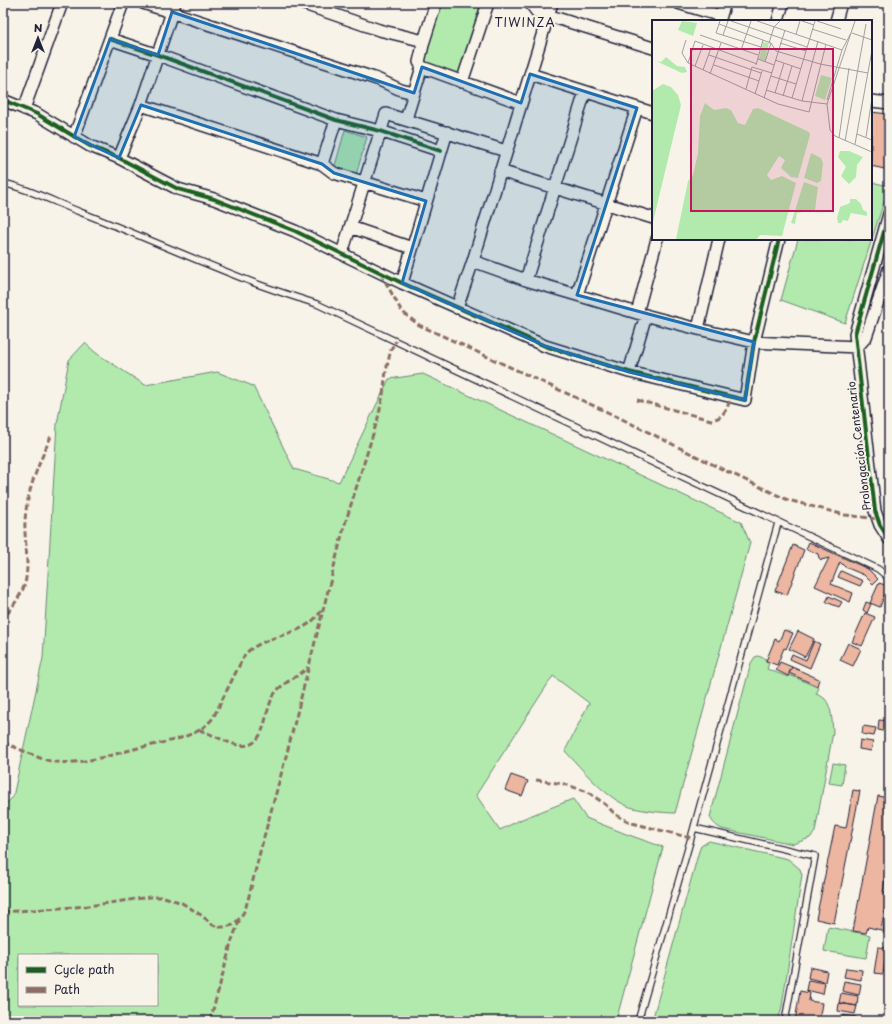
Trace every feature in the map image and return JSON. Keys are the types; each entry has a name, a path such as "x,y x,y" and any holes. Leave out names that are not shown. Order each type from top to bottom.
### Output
{"street":[{"path":"24,108 62,3"},
{"path":"74,137 123,3"},
{"path":"143,3 173,7 377,79 414,94"},
{"path":"301,3 314,5 379,30 424,41"},
{"path":"436,3 419,62 422,67 521,103"},
{"path":"462,82 488,3"},
{"path":"530,3 537,12 652,48"},
{"path":"457,308 473,261 552,3"},
{"path":"678,3 720,19 725,3"},
{"path":"778,20 783,3"},
{"path":"836,20 841,3"},
{"path":"119,158 158,55 173,7"},
{"path":"110,39 336,120 380,131 441,151"},
{"path":"406,119 422,67"},
{"path":"530,74 652,113"},
{"path":"526,280 585,92"},
{"path":"3,100 24,108 54,124 74,137 119,158 178,189 214,199 295,230 457,308 545,346 629,372 745,400 754,342 779,240"},
{"path":"872,101 889,103"},
{"path":"140,105 322,164 334,173 426,201"},
{"path":"577,295 637,108"},
{"path":"342,253 386,114 506,151"},
{"path":"322,164 336,120"},
{"path":"402,282 447,132"},
{"path":"500,171 652,218"},
{"name":"Prolongación Centenario","path":"889,214 855,334 875,511 880,525 889,539"},
{"path":"350,227 412,248"},
{"path":"629,372 657,240"},
{"path":"698,329 719,240"},
{"path":"473,261 526,280 641,314 754,342 857,347 866,337 889,269"}],"lane":[{"path":"3,183 23,188 126,229 259,285 317,304 878,570 889,578"},
{"path":"638,1021 694,828 778,523"},
{"path":"694,828 815,856 785,1021"}],"highlighted area":[{"path":"172,12 414,93 422,67 521,103 530,74 637,108 577,295 754,342 745,400 629,372 545,346 402,283 426,201 334,173 322,164 141,105 119,158 74,137 110,39 158,55"}],"green space":[{"path":"440,3 485,3 460,77 423,61"},
{"path":"345,130 367,137 356,175 334,169"},
{"path":"872,182 889,186 872,239"},
{"path":"798,240 872,240 845,323 781,300"},
{"path":"85,343 96,353 145,385 217,372 253,386 294,469 339,482 389,379 423,374 741,522 750,543 675,813 642,810 629,807 616,800 600,788 565,751 589,703 553,676 476,795 500,830 522,819 573,799 586,818 663,847 616,1021 3,1021 3,807 13,797 43,658 57,424 69,360"},
{"path":"758,656 766,659 765,661 769,663 767,669 788,677 790,675 819,688 816,694 825,699 831,714 833,732 815,832 810,838 793,844 722,829 712,821 710,817 751,663 755,657"},
{"path":"833,763 845,765 842,785 829,783"},
{"path":"709,841 788,859 800,869 802,875 782,1006 776,1021 714,1019 710,1021 652,1021 699,851 701,846"},
{"path":"828,927 870,935 866,958 824,951"}],"building":[{"path":"872,112 889,114 889,170 872,166"},
{"path":"809,542 868,569 878,579 873,584 864,575 845,567 840,562 831,584 853,593 850,602 815,586 829,558 821,560 818,554 806,549"},
{"path":"793,545 804,550 787,595 775,591"},
{"path":"841,571 863,581 860,586 838,577"},
{"path":"879,583 888,586 880,607 870,603"},
{"path":"829,596 842,602 839,607 826,602"},
{"path":"866,602 871,604 867,613 863,610"},
{"path":"865,613 875,617 862,646 852,642"},
{"path":"784,630 793,633 786,649 784,648 777,665 766,661 775,639 779,641"},
{"path":"798,631 814,639 805,657 789,649"},
{"path":"814,641 820,644 810,668 790,659 792,654 806,660"},
{"path":"848,643 861,649 853,666 840,660"},
{"path":"780,662 792,667 788,676 776,670"},
{"path":"792,667 819,679 817,686 789,673"},
{"path":"879,720 889,721 889,732 878,730"},
{"path":"863,726 876,728 874,736 862,734"},
{"path":"860,740 873,742 871,751 859,749"},
{"path":"511,775 528,781 522,796 505,790"},
{"path":"853,790 860,791 834,923 816,919 835,826 846,828"},
{"path":"878,796 889,798 889,831 886,848 889,849 889,859 883,892 888,893 881,930 868,927 866,933 853,931"},
{"path":"885,919 889,920 889,933 883,932"},
{"path":"878,947 887,948 883,974 874,973"},
{"path":"810,967 827,971 825,982 808,978"},
{"path":"846,968 862,970 861,980 844,977"},
{"path":"808,980 825,983 823,994 806,990"},
{"path":"844,981 861,984 859,995 842,991"},
{"path":"800,991 810,993 809,1001 822,1003 819,1021 795,1021"},
{"path":"841,993 858,996 857,1006 839,1003"},
{"path":"839,1003 857,1006 855,1014 838,1011"},
{"path":"843,1015 856,1017 855,1021 842,1021"}],"marked path":[{"path":"381,274 401,310 419,325 620,418 788,500 845,515 878,519"},
{"path":"3,912 88,906 150,897 164,897 182,903 201,915 213,925 219,927 233,925 240,918 245,910 249,896 344,527 378,418 391,349 396,341"},
{"path":"637,400 711,420 722,415 732,397"},
{"path":"3,621 23,590 25,584 27,564 25,522 28,499 38,466 52,434"},
{"path":"3,743 37,757 67,763 98,758 168,742 189,735 196,732 213,718 245,654 264,642 296,631 305,626 314,620 321,611"},
{"path":"199,730 236,745 245,746 253,743 259,737 275,693 278,689 308,667"},
{"path":"536,780 564,784 588,792 606,805 616,815 632,823 691,838"},
{"path":"210,1021 232,940 240,919"}],"cycle path":[{"path":"110,39 336,120 380,131 441,151"},
{"path":"3,100 37,114 90,146 119,158 178,189 214,199 295,231 402,283 545,346 629,372 745,400 754,342 779,240"},
{"path":"889,214 855,334 875,511 880,525 889,539"}],"district":[{"name":"TIWINZA","path":"525,23"}]}
